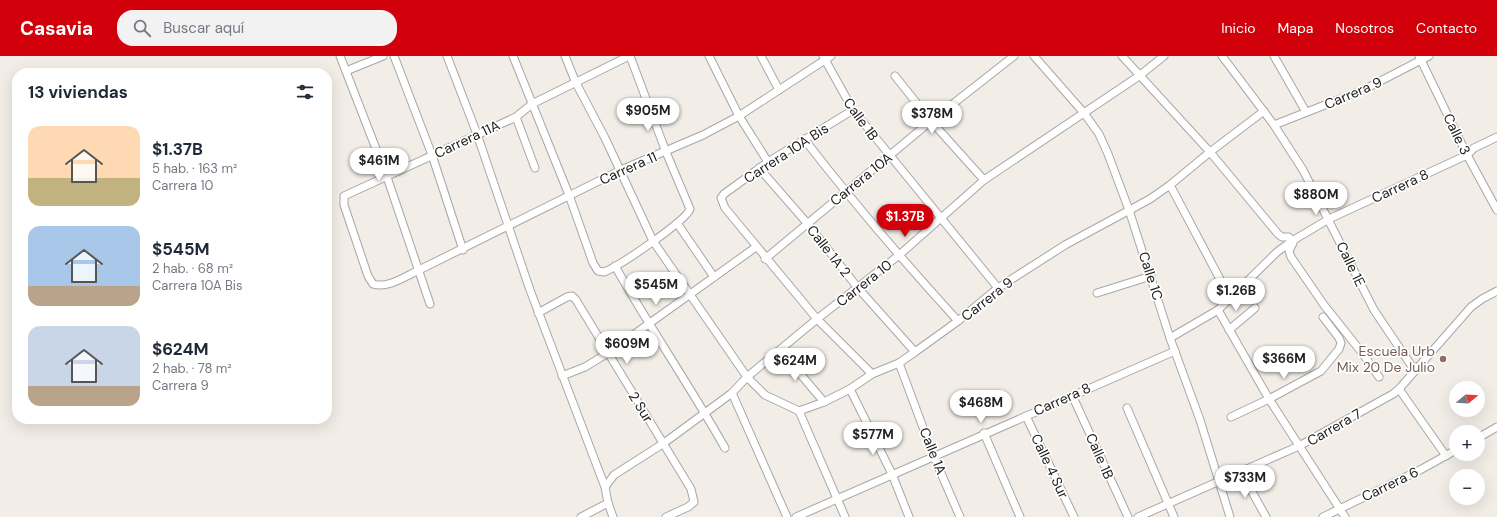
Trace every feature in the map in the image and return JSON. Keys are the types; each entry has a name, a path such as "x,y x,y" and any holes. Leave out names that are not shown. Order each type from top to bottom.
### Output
{"street":[{"path":"340,56 387,177 430,304"},
{"path":"346,71 383,56"},
{"path":"394,56 432,155 463,250"},
{"path":"447,56 477,134 538,313 605,487 608,503 613,517"},
{"path":"513,56 569,195 596,270 604,272 654,242 689,212 686,199 666,152 630,56"},
{"path":"565,56 576,83 621,170 654,242 747,377 760,391 798,411 845,517"},
{"name":"Carrera 11A","path":"419,270 385,285 378,286 373,284 368,276 344,205 344,196 516,117 532,104 630,56"},
{"path":"709,56 739,116 768,162"},
{"path":"762,56 779,90"},
{"name":"Carrera 10A","path":"765,259 808,222 1014,56"},
{"name":"Calle 1C","path":"1034,56 1084,113 1099,134 1108,154 1129,210 1170,338 1200,420 1230,517"},
{"path":"1122,56 1210,152 1278,234 1282,237 1288,236 1290,242 1293,244 1289,252 1291,257 1324,305 1364,354 1379,377"},
{"name":"Carrera 10","path":"605,487 614,475 664,443 732,393 747,377 817,319 898,256 984,180 1139,76 1164,56"},
{"name":"Calle 1E","path":"1222,56 1274,124 1303,170 1374,310 1415,371"},
{"path":"1274,56 1306,112"},
{"name":"Carrera 9","path":"1274,124 1363,90 1420,58 1429,56"},
{"name":"Carrera 11","path":"419,270 463,250 621,170 704,135 739,116 826,57"},
{"name":"Calle 1B","path":"826,57 853,110 940,220 998,288"},
{"name":"Calle 3","path":"1420,58 1467,155 1497,210"},
{"path":"896,76 932,121 984,180"},
{"name":"Carrera 10A Bis","path":"756,247 724,208 721,198 768,162 853,110"},
{"name":"Carrera 9","path":"798,411 824,402 850,389 872,374 899,362 915,352 958,322 998,288 1065,245 1170,186 1210,152 1264,111"},
{"path":"516,117 535,168"},
{"name":"Carrera 8","path":"1170,338 1218,310 1277,252 1290,242 1329,219 1467,155 1474,148 1497,137"},
{"path":"804,139 845,192 898,256 958,322"},
{"name":"Calle 1A 2","path":"759,168 808,222 858,288 915,352"},
{"path":"1170,186 1230,298"},
{"path":"677,222 714,277"},
{"path":"562,376 585,367 608,353 756,247 817,319 872,374"},
{"path":"615,266 648,323 705,413 725,448"},
{"path":"1097,293 1151,276"},
{"name":"Carrera 7","path":"1138,517 1299,446 1354,414 1393,394 1471,307 1482,298 1497,291"},
{"name":"2 Sur","path":"538,313 567,297 574,297 664,443 691,490 694,502 688,507 666,517"},
{"path":"1229,330 1255,308"},
{"path":"1218,310 1269,399 1345,517"},
{"path":"1231,416 1269,399 1315,375 1339,349 1341,343 1339,338 1323,318"},
{"path":"780,350 824,402"},
{"name":"Carrera 8","path":"796,517 934,457 984,433 1026,416 1072,394 1175,351"},
{"name":"Calle 1A","path":"899,362 934,457 960,517"},
{"path":"850,389 892,474 909,517"},
{"path":"1399,389 1446,456"},
{"path":"732,393 787,517"},
{"name":"Calle 1B","path":"1072,394 1128,517"},
{"path":"1127,408 1174,517"},
{"name":"Calle 4 Sur","path":"1026,416 1074,517"},
{"path":"1485,434 1497,428"},
{"path":"984,433 1020,517"},
{"name":"Carrera 6","path":"1323,517 1423,469 1449,454"},
{"path":"1241,472 1266,517"},
{"path":"582,517 608,503"}],"place":[{"name":"Escuela Urb Mix 20 De Julio","path":"1443,359"}]}
